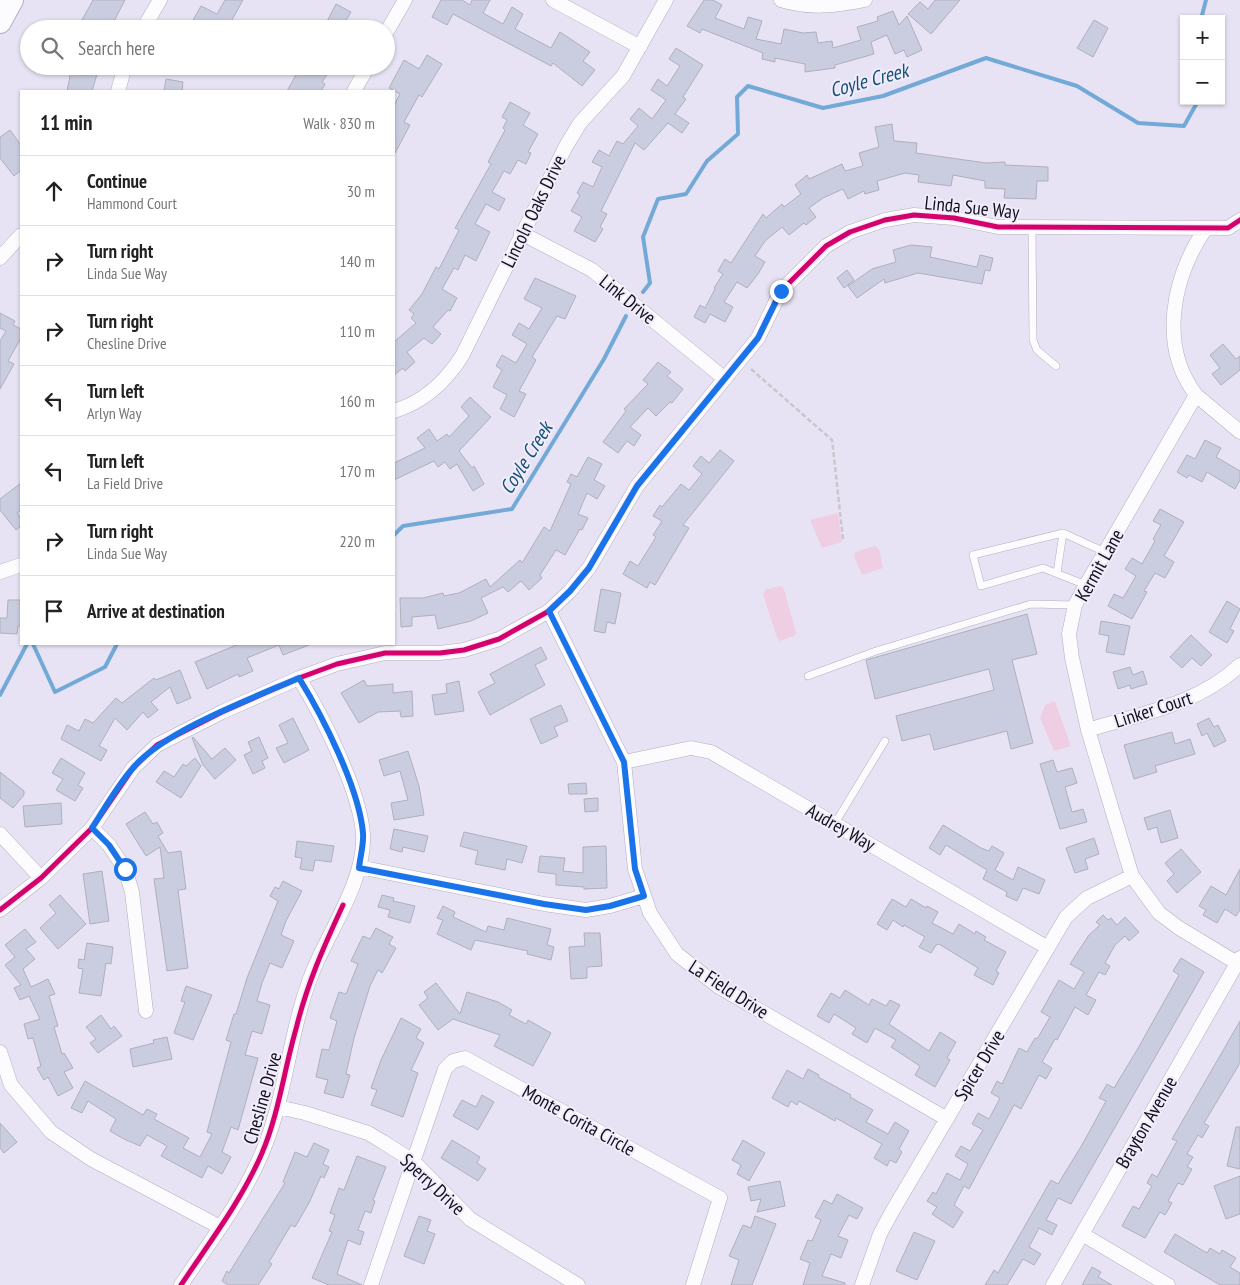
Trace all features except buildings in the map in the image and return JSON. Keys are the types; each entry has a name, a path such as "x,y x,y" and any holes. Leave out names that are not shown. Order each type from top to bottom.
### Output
{"main road":[{"path":"0,22 12,0"}],"street":[{"path":"148,20 160,0"},
{"path":"393,20 405,0"},
{"path":"553,0 640,47"},
{"name":"Lincoln Oaks Drive","path":"395,410 429,394 453,370 462,356 566,146 580,123 617,84 666,0"},
{"path":"781,0 802,6 837,6 865,0"},
{"path":"118,90 122,75"},
{"path":"355,90 363,75"},
{"name":"Linda Sue Way","path":"0,910 42,878 92,828 133,768 157,745 222,712 299,678 337,664 385,653 440,653 464,650 499,639 549,611 570,591 589,568 637,486 758,338 781,291 826,246 850,232 885,220 914,215 954,218 998,227 1032,228 1228,228 1240,220"},
{"path":"1206,228 1188,256 1181,275 1174,316 1176,346 1188,384 1196,395 1240,432"},
{"name":"Link Drive","path":"522,232 592,270 634,302 725,380"},
{"path":"0,258 20,235"},
{"name":"Kermit Lane","path":"1196,395 1075,605 1069,634 1072,658 1088,730 1132,876 1159,913 1179,928 1239,961"},
{"path":"0,572 20,565"},
{"name":"La Field Drive","path":"549,611 624,762 635,869 650,913 676,954 718,987 947,1119"},
{"name":"Linker Court","path":"1088,730 1191,700 1222,681 1240,665"},
{"name":"Chesline Drive","path":"180,1285 241,1195 262,1153 278,1107 295,1030 312,973 359,868 363,835 355,793 311,698 299,678"},
{"name":"Audrey Way","path":"624,762 691,748 711,752 1048,948"},
{"path":"92,828 109,845 125,869 132,892 146,1011"},
{"path":"0,834 42,878"},
{"path":"359,868 544,904 586,910 610,906 644,896"},
{"name":"Spicer Drive","path":"862,1285 880,1234 1066,917 1087,898 1132,876"},
{"name":"Brayton Avenue","path":"1052,1285 1239,961"},
{"path":"0,1052 5,1088 50,1132 91,1159 220,1227"},
{"name":"Monte Corita Circle","path":"413,1161 445,1069 453,1061 465,1058 720,1198 693,1285"},
{"name":"Sperry Drive","path":"278,1107 305,1113 368,1133 413,1161 470,1219 578,1285"},
{"path":"372,1285 413,1161"},
{"path":"1082,1234 1168,1285"}],"lane":[{"path":"1032,228 1033,340 1037,350 1056,366"},
{"path":"1086,585 1043,568 981,586 972,555 1063,533 1105,552"},
{"path":"1057,573 1063,533"},
{"path":"808,676 876,651 1031,604 1075,605"},
{"path":"835,823 885,741"}],"path":[{"path":"751,369 832,440 843,539"}],"shaded area":[{"path":"838,513 842,542 822,548 810,520"},
{"path":"875,546 879,549 883,568 862,575 854,556 855,552"},
{"path":"780,586 784,589 796,633 794,636 780,641 777,638 763,594 765,590"},
{"path":"1055,701 1071,746 1054,751 1040,718 1045,705"}],"waterway":[{"name":"Coyle Creek","path":"1202,15 1206,0"},
{"name":"Coyle Creek","path":"643,292 650,283 643,237 658,199 686,194 707,161 738,134 737,97 748,86 823,108 883,96 986,58 1077,86 1138,123 1184,126 1196,105"},
{"name":"Coyle Creek","path":"395,534 403,526 512,509 604,359 626,316"},
{"name":"Coyle Creek","path":"0,695 26,645"},
{"name":"Coyle Creek","path":"33,645 55,692 105,667 116,645"}],"cycle path":[{"path":"0,910 41,878 92,828 133,768 157,745 222,712 299,678 337,664 385,653 440,653 464,650 499,639 549,611 570,591 589,568 637,486 758,338 781,291 826,246 850,232 885,220 914,215 954,218 998,227 1228,228 1240,220"},
{"path":"181,1285 245,1188 262,1153 273,1123 305,996 343,905"}],"route":[{"path":"125,869 109,845 92,828 133,768 157,745 222,712 299,678 311,698 355,793 363,835 359,868 544,904 586,910 610,906 644,896 635,869 624,762 549,611 570,591 589,568 637,486 742,361 758,338 781,291"}]}
